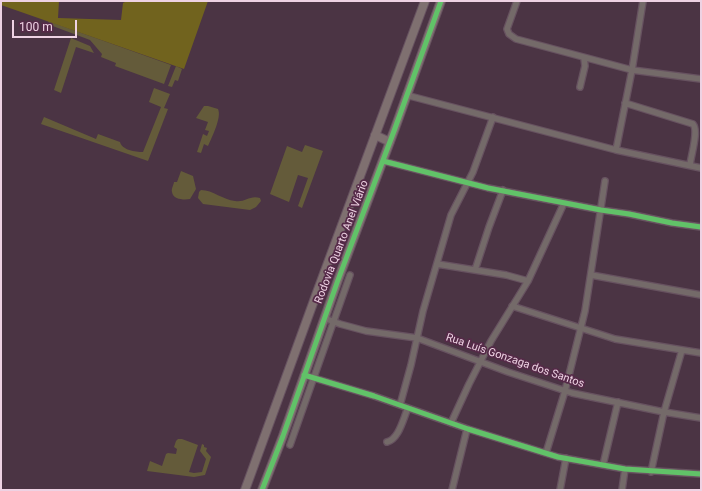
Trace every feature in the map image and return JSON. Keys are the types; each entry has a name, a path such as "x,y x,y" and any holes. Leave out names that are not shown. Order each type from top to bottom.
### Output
{"highway":[{"name":"Rodovia Quarto Anel Viário","path":"245,490 425,1"},
{"name":"Rodovia Quarto Anel Viário","path":"262,490 441,1"},
{"path":"390,96 406,95"},
{"path":"375,135 390,142"},
{"path":"316,296 330,301"}],"street":[{"path":"517,1 507,27 507,32 512,37 632,70 701,79"},
{"path":"616,150 632,70 643,1"},
{"path":"580,87 585,66 584,58"},
{"path":"406,95 616,150 701,168"},
{"path":"625,103 692,124 695,127 696,133 690,165"},
{"path":"400,405 423,311 451,215 468,183 480,155 493,117"},
{"path":"383,161 468,183 564,203 629,214 664,222 701,227"},
{"path":"546,453 565,391 585,311 605,181"},
{"path":"475,270 489,227 504,190"},
{"path":"451,423 480,361 528,281 564,203"},
{"path":"437,264 514,276 528,281"},
{"path":"290,445 350,275"},
{"path":"591,275 701,295"},
{"path":"512,306 581,329 620,340 701,353"},
{"name":"Rua Luís Gonzaga dos Santos","path":"324,318 366,331 417,338 565,391 664,412 701,418"},
{"path":"651,472 664,412 682,350"},
{"path":"304,375 400,405 451,423 566,458 625,469 651,472 701,474"},
{"path":"603,465 618,402"},
{"path":"387,442 391,441 396,436 408,408"},
{"path":"452,490 467,428"},
{"path":"560,490 566,458"},
{"path":"622,490 625,469"}],"shaded area":[{"path":"1,1 59,1 58,18 121,20 123,3 127,1 208,1 184,69 1,5"},
{"path":"48,21 171,65 164,84 115,66 116,63 101,57 102,54 90,40 50,25"},
{"path":"71,38 90,46 94,53 76,47 61,93 54,90"},
{"path":"176,66 182,69 178,81 175,80 172,87 168,86"},
{"path":"154,88 170,94 164,108 168,109 148,161 41,124 44,117 96,139 98,134 120,142 123,147 129,150 143,152 161,107 149,102"},
{"path":"204,106 218,109 219,117 208,146 204,144 201,153 197,152 203,134 207,136 209,131 205,130 208,122 196,118"},
{"path":"305,145 323,151 302,208 298,206 308,178 298,175 289,202 270,194 287,146 302,152"},
{"path":"181,171 193,176 196,189 190,199 177,198 172,192 174,182 177,182"},
{"path":"201,190 205,190 231,200 242,201 256,197 260,198 261,201 256,207 250,210 203,204 198,198"},
{"path":"178,439 198,445 189,472 202,472 206,459 200,451 202,444 207,448 206,451 211,457 205,475 194,477 147,471 150,461 162,466 166,454 176,454 177,449 174,447"}],"cycle path":[{"path":"262,490 441,1"},
{"path":"383,161 488,188 601,210 701,227"},
{"path":"304,375 374,396 468,429 558,457 625,469 701,474"}]}
